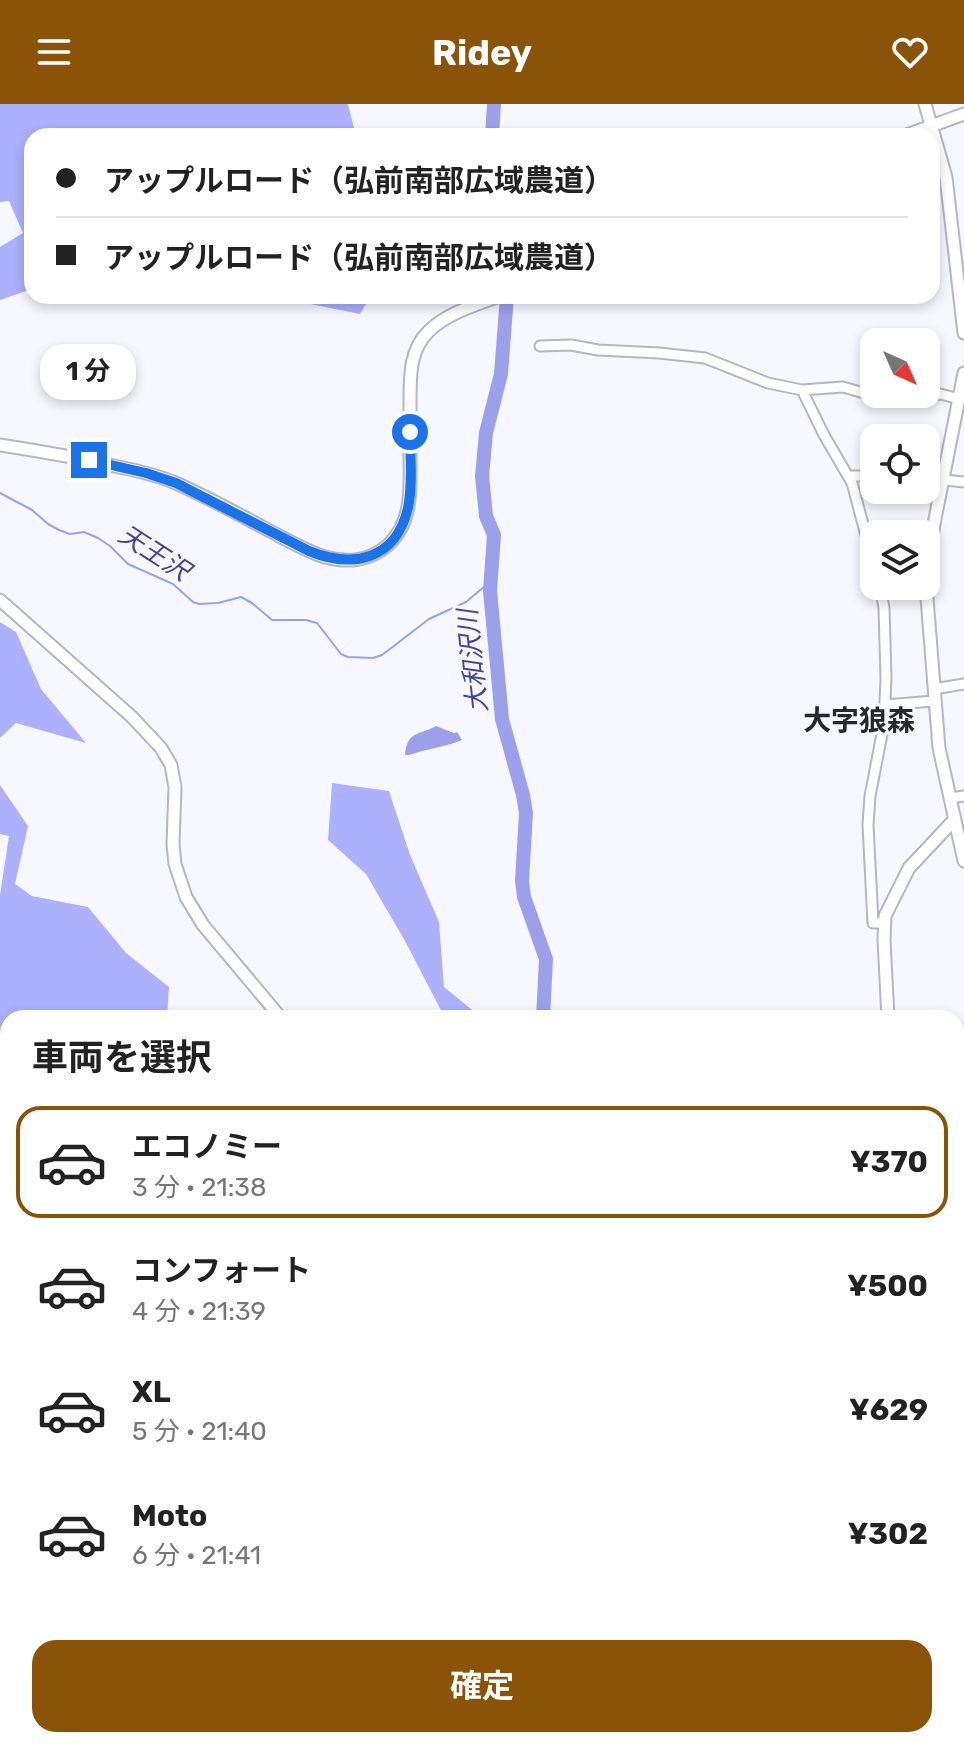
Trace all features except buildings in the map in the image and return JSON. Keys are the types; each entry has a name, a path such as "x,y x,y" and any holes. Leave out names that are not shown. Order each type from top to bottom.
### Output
{"street":[{"path":"925,104 933,128"},
{"path":"924,128 964,114"},
{"path":"940,155 959,245 964,333"},
{"path":"0,445 61,454 146,473 204,496 324,557 353,561 367,558 388,545 407,511 410,498 410,379 417,347 441,321 480,304"},
{"path":"540,346 571,345 705,358 768,383 802,390 843,387 901,401 940,394 960,399"},
{"path":"935,520 964,373"},
{"path":"802,390 852,483 862,520"},
{"path":"848,476 860,476"},
{"path":"942,481 964,482"},
{"path":"0,600 132,717 161,748 171,765 175,787 175,864 186,897 203,925 274,1010"},
{"path":"883,600 885,705 868,825 873,923 884,923"},
{"path":"927,600 939,748 964,861"},
{"path":"885,705 934,695 964,684"},
{"path":"950,798 964,796"},
{"path":"888,1010 884,923 889,906 909,868 955,819"}],"shaded area":[{"path":"0,104 348,104 354,128 24,128 24,292 0,300 0,247 23,233 9,201 0,202"},
{"path":"311,304 366,304 360,314"},
{"path":"0,622 16,632 41,689 86,743 16,723 0,738"},
{"path":"436,726 457,732 462,740 405,755 412,737"},
{"path":"332,783 389,791 410,855 439,922 444,987 472,1010 441,1010 366,874 328,840"},
{"path":"0,785 28,826 15,884 32,896 88,907 126,953 169,987 168,1010 0,1010 0,895 9,836 0,834"}],"waterway":[{"name":"大和沢川","path":"492,128 494,104"},
{"name":"大和沢川","path":"506,304 501,374 486,433 482,476 486,516 494,535 490,591 502,719 526,813 524,897 546,959 543,1010"},
{"name":"天王沢","path":"0,493 32,510 59,530 70,534 84,532 98,538 128,564 173,584 193,602 218,603 241,597 272,620 317,623 341,654 348,657 373,658 382,655 429,619 466,602 491,581"}],"district":[{"name":"大字狼森","path":"859,720"}],"route":[{"path":"89,460 176,483 309,551 324,557 353,561 367,558 388,545 403,523 410,498 410,432"}]}
